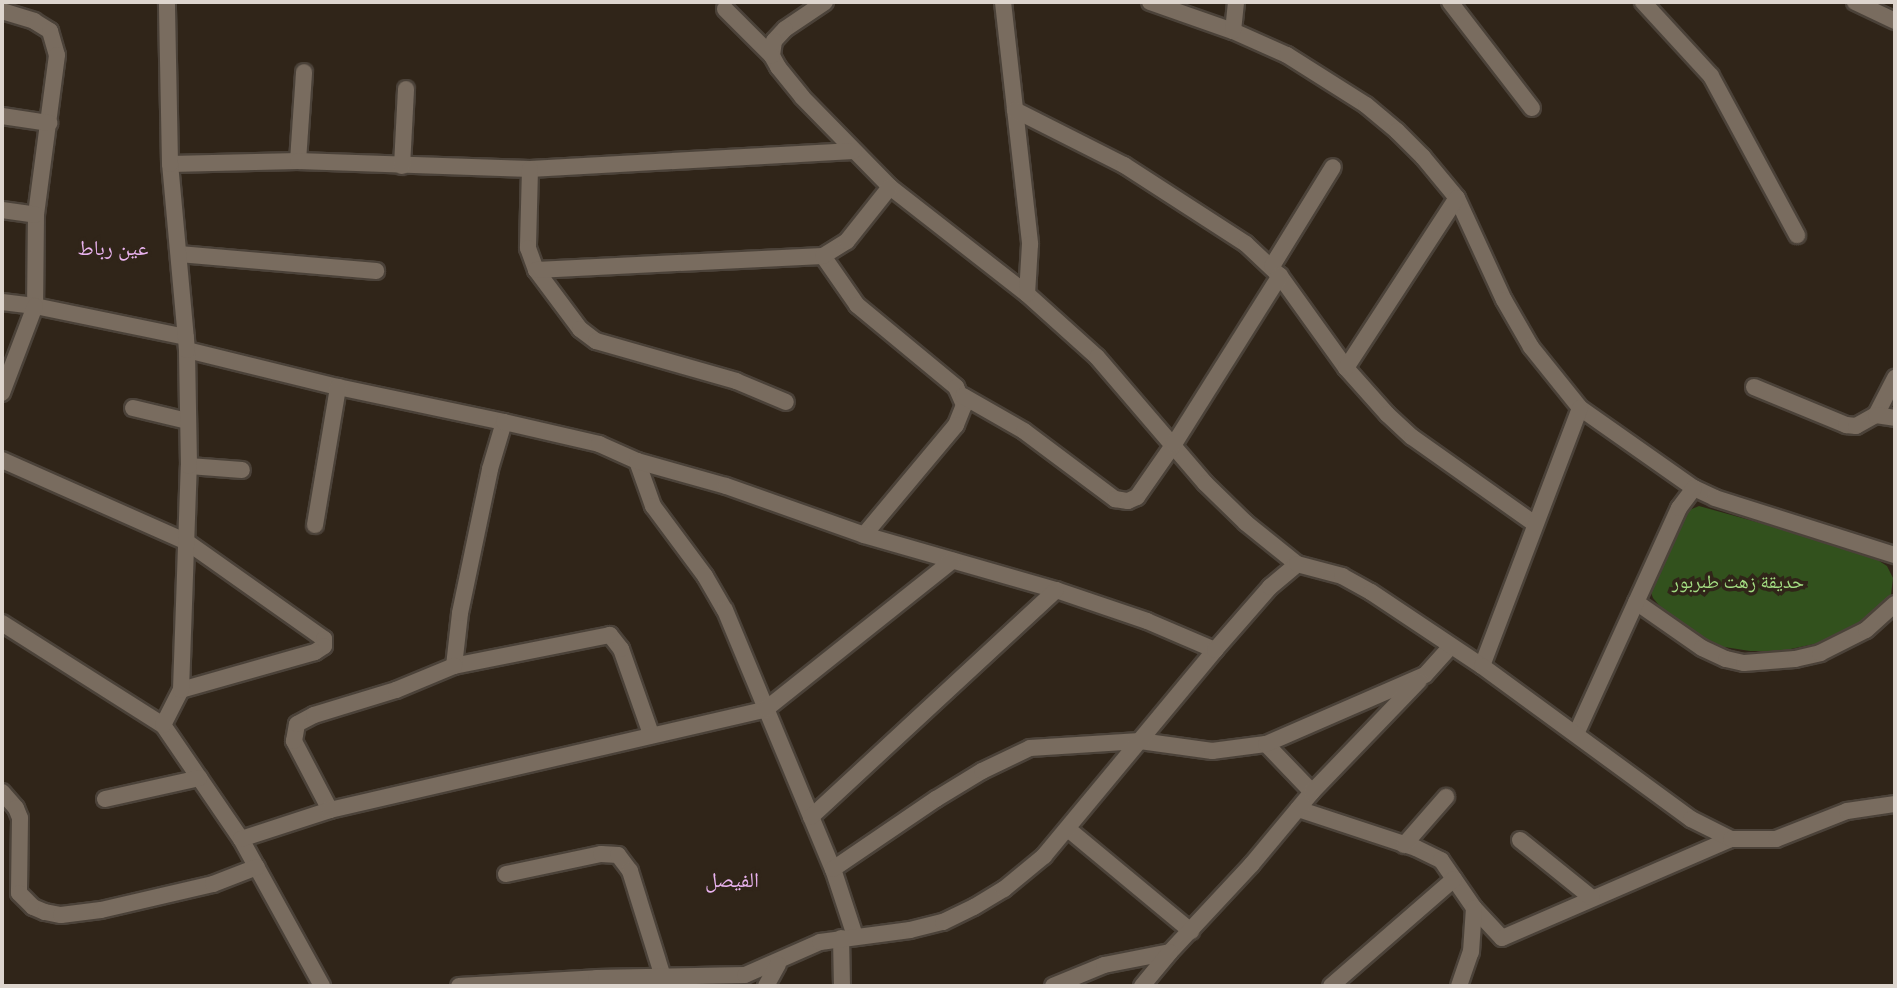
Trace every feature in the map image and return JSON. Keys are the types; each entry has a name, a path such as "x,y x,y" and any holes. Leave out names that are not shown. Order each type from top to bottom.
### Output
{"street":[{"path":"163,725 181,690 189,466 187,343 170,164 167,2"},
{"path":"772,56 774,41 785,29 825,2"},
{"path":"1003,2 1030,244 1027,294"},
{"path":"1150,2 1233,31 1287,55 1366,105 1423,157 1457,198 1504,300 1524,335 1580,408 1693,488 1731,504 1895,555"},
{"path":"1233,31 1236,2"},
{"path":"1450,2 1532,108"},
{"path":"1643,2 1710,76 1797,235"},
{"path":"1855,2 1895,21"},
{"path":"725,9 772,56 802,97 890,187 1027,294 1097,357 1213,492 1297,564 1342,576 1482,666 1691,819 1731,839"},
{"path":"2,10 34,21 50,31 57,55 36,215 34,306 2,393"},
{"path":"298,161 304,72"},
{"path":"402,166 406,89"},
{"path":"1015,110 1124,165 1232,233 1276,271 1346,368 1412,437 1535,524"},
{"path":"2,116 48,123"},
{"path":"170,164 298,161 530,169 853,151"},
{"path":"823,256 858,305 956,387 963,396 1024,431 1115,499 1128,501 1138,497 1174,444 1276,271 1333,167"},
{"path":"530,169 528,248 536,270 580,329 597,341 736,381 786,402"},
{"path":"536,270 823,256 846,242 890,187"},
{"path":"1346,368 1457,198"},
{"path":"2,210 36,215"},
{"path":"179,254 376,271"},
{"path":"2,302 34,306 187,343 338,387 599,444 637,461 726,486 864,536 1056,590 1147,621 1215,650"},
{"path":"1754,387 1846,425 1865,423 1876,415 1895,378"},
{"path":"315,525 338,387"},
{"path":"864,536 956,425 964,412 963,396"},
{"path":"133,408 187,421"},
{"path":"1482,666 1580,408"},
{"path":"1876,415 1895,418"},
{"path":"454,666 460,613 490,469 504,422"},
{"path":"2,460 187,542 324,639 324,646 315,652 181,690"},
{"path":"637,461 653,506 705,576 725,610 833,869 848,937 842,986"},
{"path":"189,466 242,470"},
{"path":"1576,734 1679,508 1693,488"},
{"path":"242,839 330,810 766,709 952,561"},
{"path":"458,986 746,975 778,964 820,942 848,937 883,936 910,930 943,922 974,907 1004,889 1044,856 1215,650 1270,587 1297,564"},
{"path":"811,817 1056,590"},
{"path":"1636,602 1702,648 1726,659 1744,663 1795,659 1820,653 1866,630 1895,604"},
{"path":"2,623 163,725 242,839 322,986"},
{"path":"330,810 294,741 297,724 314,715 396,690 454,666 610,635 621,649 651,734"},
{"path":"1142,986 1312,792 1451,646"},
{"path":"833,869 936,799 982,771 1030,748 1140,741 1212,751 1266,744 1425,675"},
{"path":"1266,744 1312,792"},
{"path":"105,799 200,778"},
{"path":"2,792 20,818 19,893 33,907 45,912 82,914 213,884 257,867"},
{"path":"1404,845 1446,797"},
{"path":"1298,809 1441,860 1474,908 1502,938 1731,839 1776,839 1847,811 1895,804"},
{"path":"1068,829 1191,931"},
{"path":"1520,840 1592,898"},
{"path":"506,874 601,854 618,855 630,871 663,977"},
{"path":"1331,986 1454,879"},
{"path":"2,894 19,893"},
{"path":"1459,986 1471,952 1474,908"},
{"path":"1053,986 1104,965 1170,951"},
{"path":"766,986 778,964"}],"green space":[{"name":"حديقة زهت طبربور","path":"1699,506 1865,552 1887,566 1893,578 1891,595 1870,618 1824,642 1781,651 1750,651 1718,646 1694,634 1662,609 1653,598 1649,587 1675,537 1679,523 1687,511"}],"district":[{"name":"عين رباط","path":"113,248"},
{"name":"الفيصل","path":"732,880"}]}
